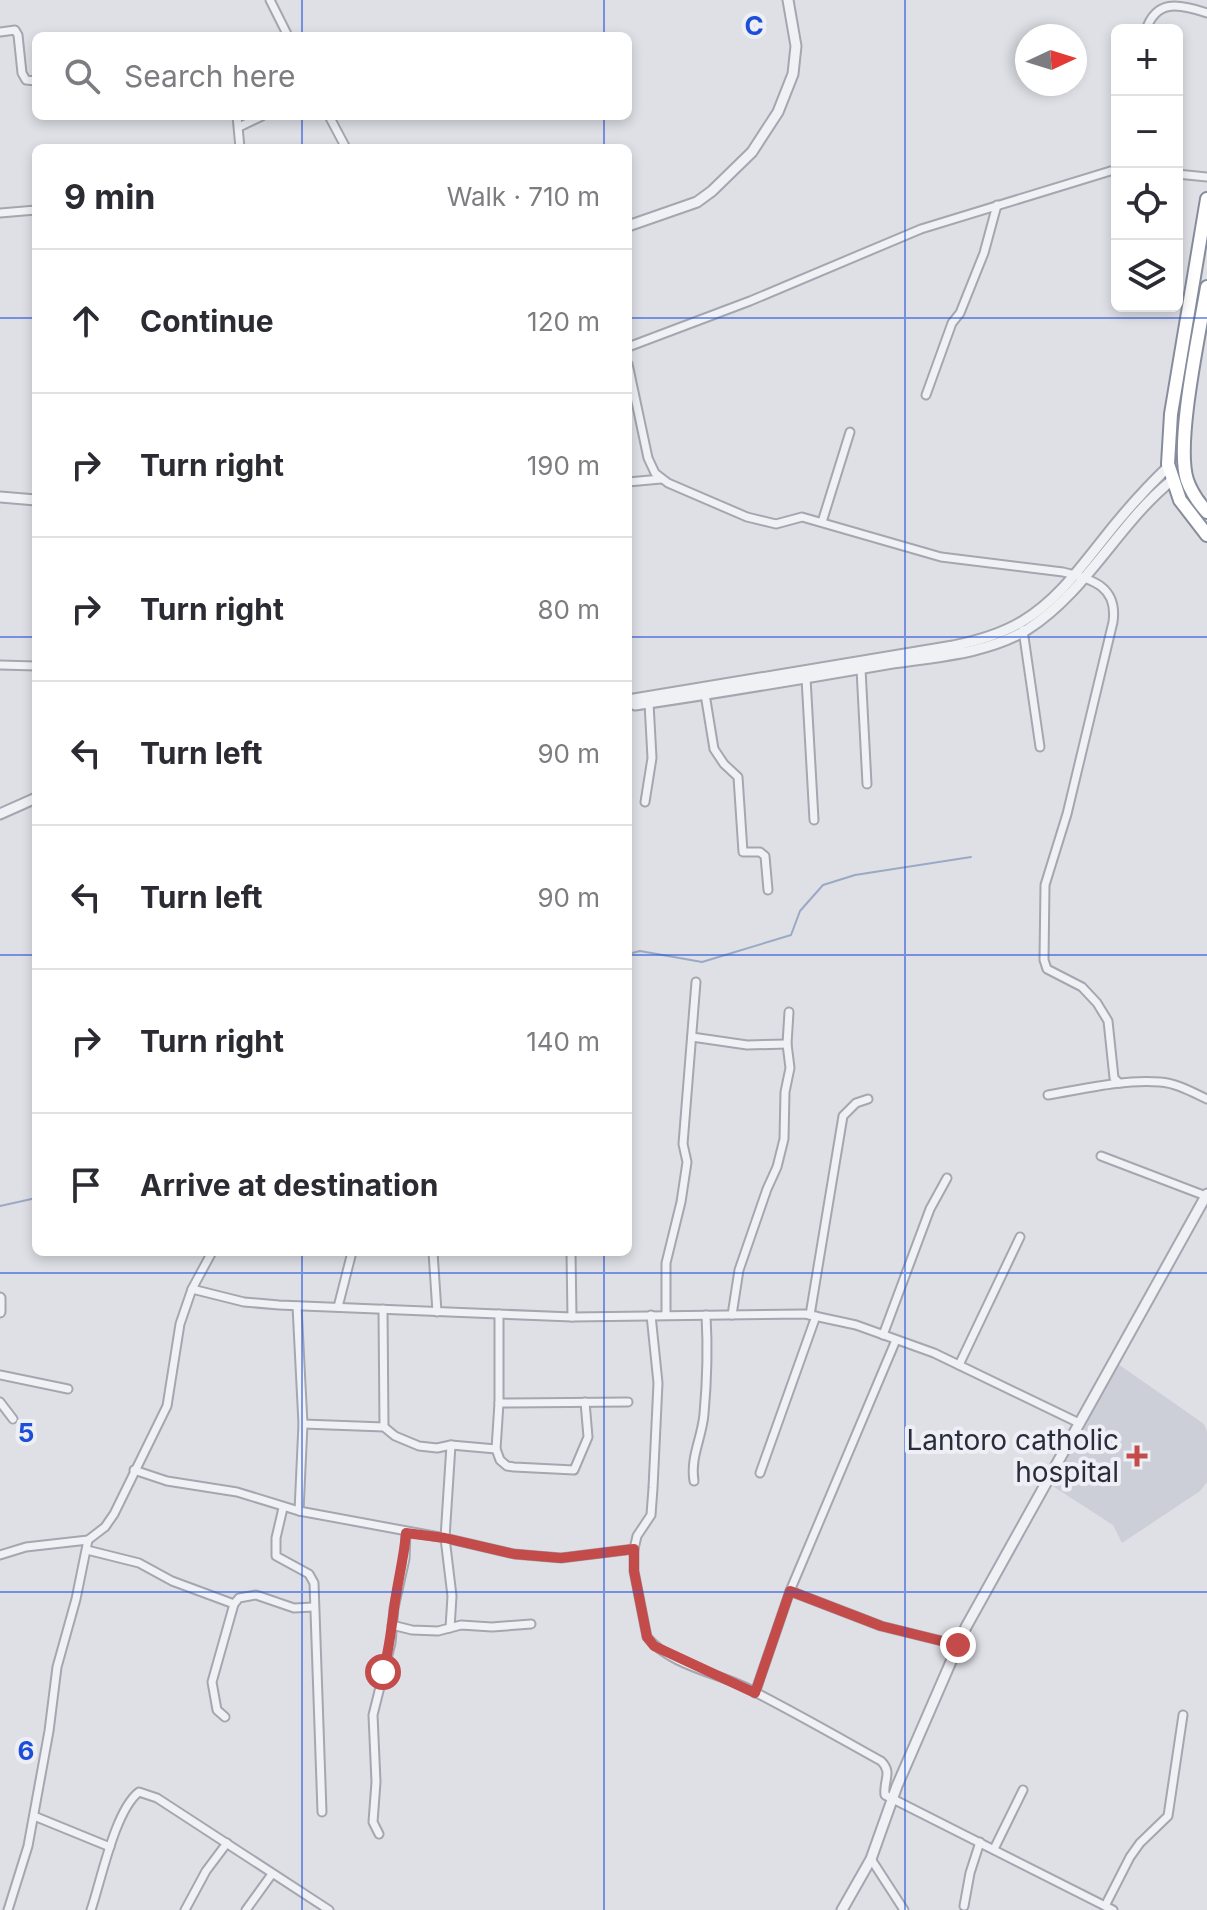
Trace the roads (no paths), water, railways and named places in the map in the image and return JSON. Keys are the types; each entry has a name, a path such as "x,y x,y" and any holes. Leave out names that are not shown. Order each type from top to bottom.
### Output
{"highway":[{"path":"1207,199 1171,414 1170,474 1180,500 1207,535"},
{"path":"1207,287 1183,445 1184,464 1192,492 1207,512"},
{"path":"1183,345 1197,347"}],"street":[{"path":"270,0 285,32"},
{"path":"632,225 697,202 752,152 778,112 797,59 788,0"},
{"path":"1148,24 1155,7 1164,5 1192,7 1207,13"},
{"path":"0,32 15,30 22,73 26,80 32,81"},
{"path":"238,120 240,144"},
{"path":"239,127 254,120"},
{"path":"331,120 344,144"},
{"path":"632,345 750,301 921,229 1111,171"},
{"path":"1183,175 1207,177"},
{"path":"926,395 952,323 960,313 984,253 997,205"},
{"path":"0,213 32,210"},
{"path":"632,383 648,458 661,479"},
{"path":"822,522 850,432"},
{"path":"632,705 975,649 1023,627 1062,601 1124,513 1170,474"},
{"path":"632,482 661,479 747,517 776,524 802,517 941,557 1080,577 1107,591 1114,603 1114,613 1067,814 1045,885 1044,960 1047,969 1082,987 1108,1021 1114,1078 1119,1083"},
{"path":"0,497 32,500"},
{"path":"632,699 953,646 1023,627"},
{"path":"1023,627 1040,747"},
{"path":"0,665 32,666"},
{"path":"861,669 867,784"},
{"path":"806,678 814,820"},
{"path":"705,694 714,749 738,777 743,852 760,852 765,856 768,890"},
{"path":"645,802 652,758 649,703"},
{"path":"0,814 32,800"},
{"path":"0,820 32,806"},
{"path":"666,1315 666,1263 687,1162 683,1144 696,982"},
{"path":"732,1315 739,1270 777,1167 784,1139 785,1092 790,1068 787,1044 789,1012"},
{"path":"692,1037 747,1045 787,1044"},
{"path":"1048,1095 1119,1083 1159,1082 1207,1099"},
{"path":"760,1473 813,1316 843,1116 856,1103 868,1099"},
{"path":"842,1910 871,1859 958,1645 984,1593 1206,1195 1101,1156"},
{"path":"883,1335 930,1209 947,1178"},
{"path":"959,1365 1020,1237"},
{"path":"0,1555 26,1547 88,1540 105,1527 167,1406 175,1344 192,1289 210,1256"},
{"path":"338,1307 351,1256"},
{"path":"433,1256 437,1312"},
{"path":"571,1256 572,1317"},
{"path":"192,1289 244,1302 297,1306 572,1317 813,1316 856,1325 934,1353 1079,1423"},
{"path":"0,1298 0,1312"},
{"path":"297,1306 303,1424 299,1511"},
{"path":"383,1309 384,1427"},
{"path":"499,1314 496,1449 500,1460 507,1466 574,1470 588,1437 585,1402"},
{"path":"651,1315 658,1383 653,1488 651,1515 637,1536 634,1549 634,1571 647,1637 654,1646 755,1693 881,1761 887,1766 888,1773 885,1795 1109,1908 1135,1850 1168,1816 1183,1715"},
{"path":"694,1481 693,1456 704,1416 709,1360 706,1315"},
{"path":"755,1693 790,1591 896,1340"},
{"path":"0,1375 68,1389"},
{"path":"0,1402 13,1419"},
{"path":"499,1403 628,1402"},
{"path":"303,1424 384,1427 395,1436 419,1446 496,1449"},
{"path":"450,1628 452,1596 445,1538 451,1445"},
{"path":"134,1470 167,1481 237,1492 283,1508 514,1554 561,1558 634,1549"},
{"path":"283,1508 276,1538 276,1556 309,1574 314,1583 322,1812"},
{"path":"379,1834 373,1822 376,1782 373,1715 391,1643 405,1559 406,1533"},
{"path":"8,1910 28,1846 57,1667 88,1540"},
{"path":"87,1550 139,1563 172,1581 234,1604"},
{"path":"790,1591 881,1626 958,1645"},
{"path":"225,1717 217,1710 212,1682 234,1604 239,1598 256,1595 294,1608 313,1607"},
{"path":"392,1625 438,1631 461,1625 492,1627 531,1624"},
{"path":"994,1849 1023,1790"},
{"path":"91,1910 110,1847 130,1801 139,1792 157,1798 329,1910"},
{"path":"34,1816 110,1847"},
{"path":"964,1906 980,1842"},
{"path":"185,1910 206,1871 227,1843"},
{"path":"871,1859 904,1910"},
{"path":"246,1910 272,1874"}],"waterway":[{"path":"632,953 640,951 702,962 791,935 800,911 823,885 855,875 971,857"},
{"path":"0,1206 32,1199"}],"place":[{"name":"Lantoro catholic hospital","path":"1137,1456"}]}
